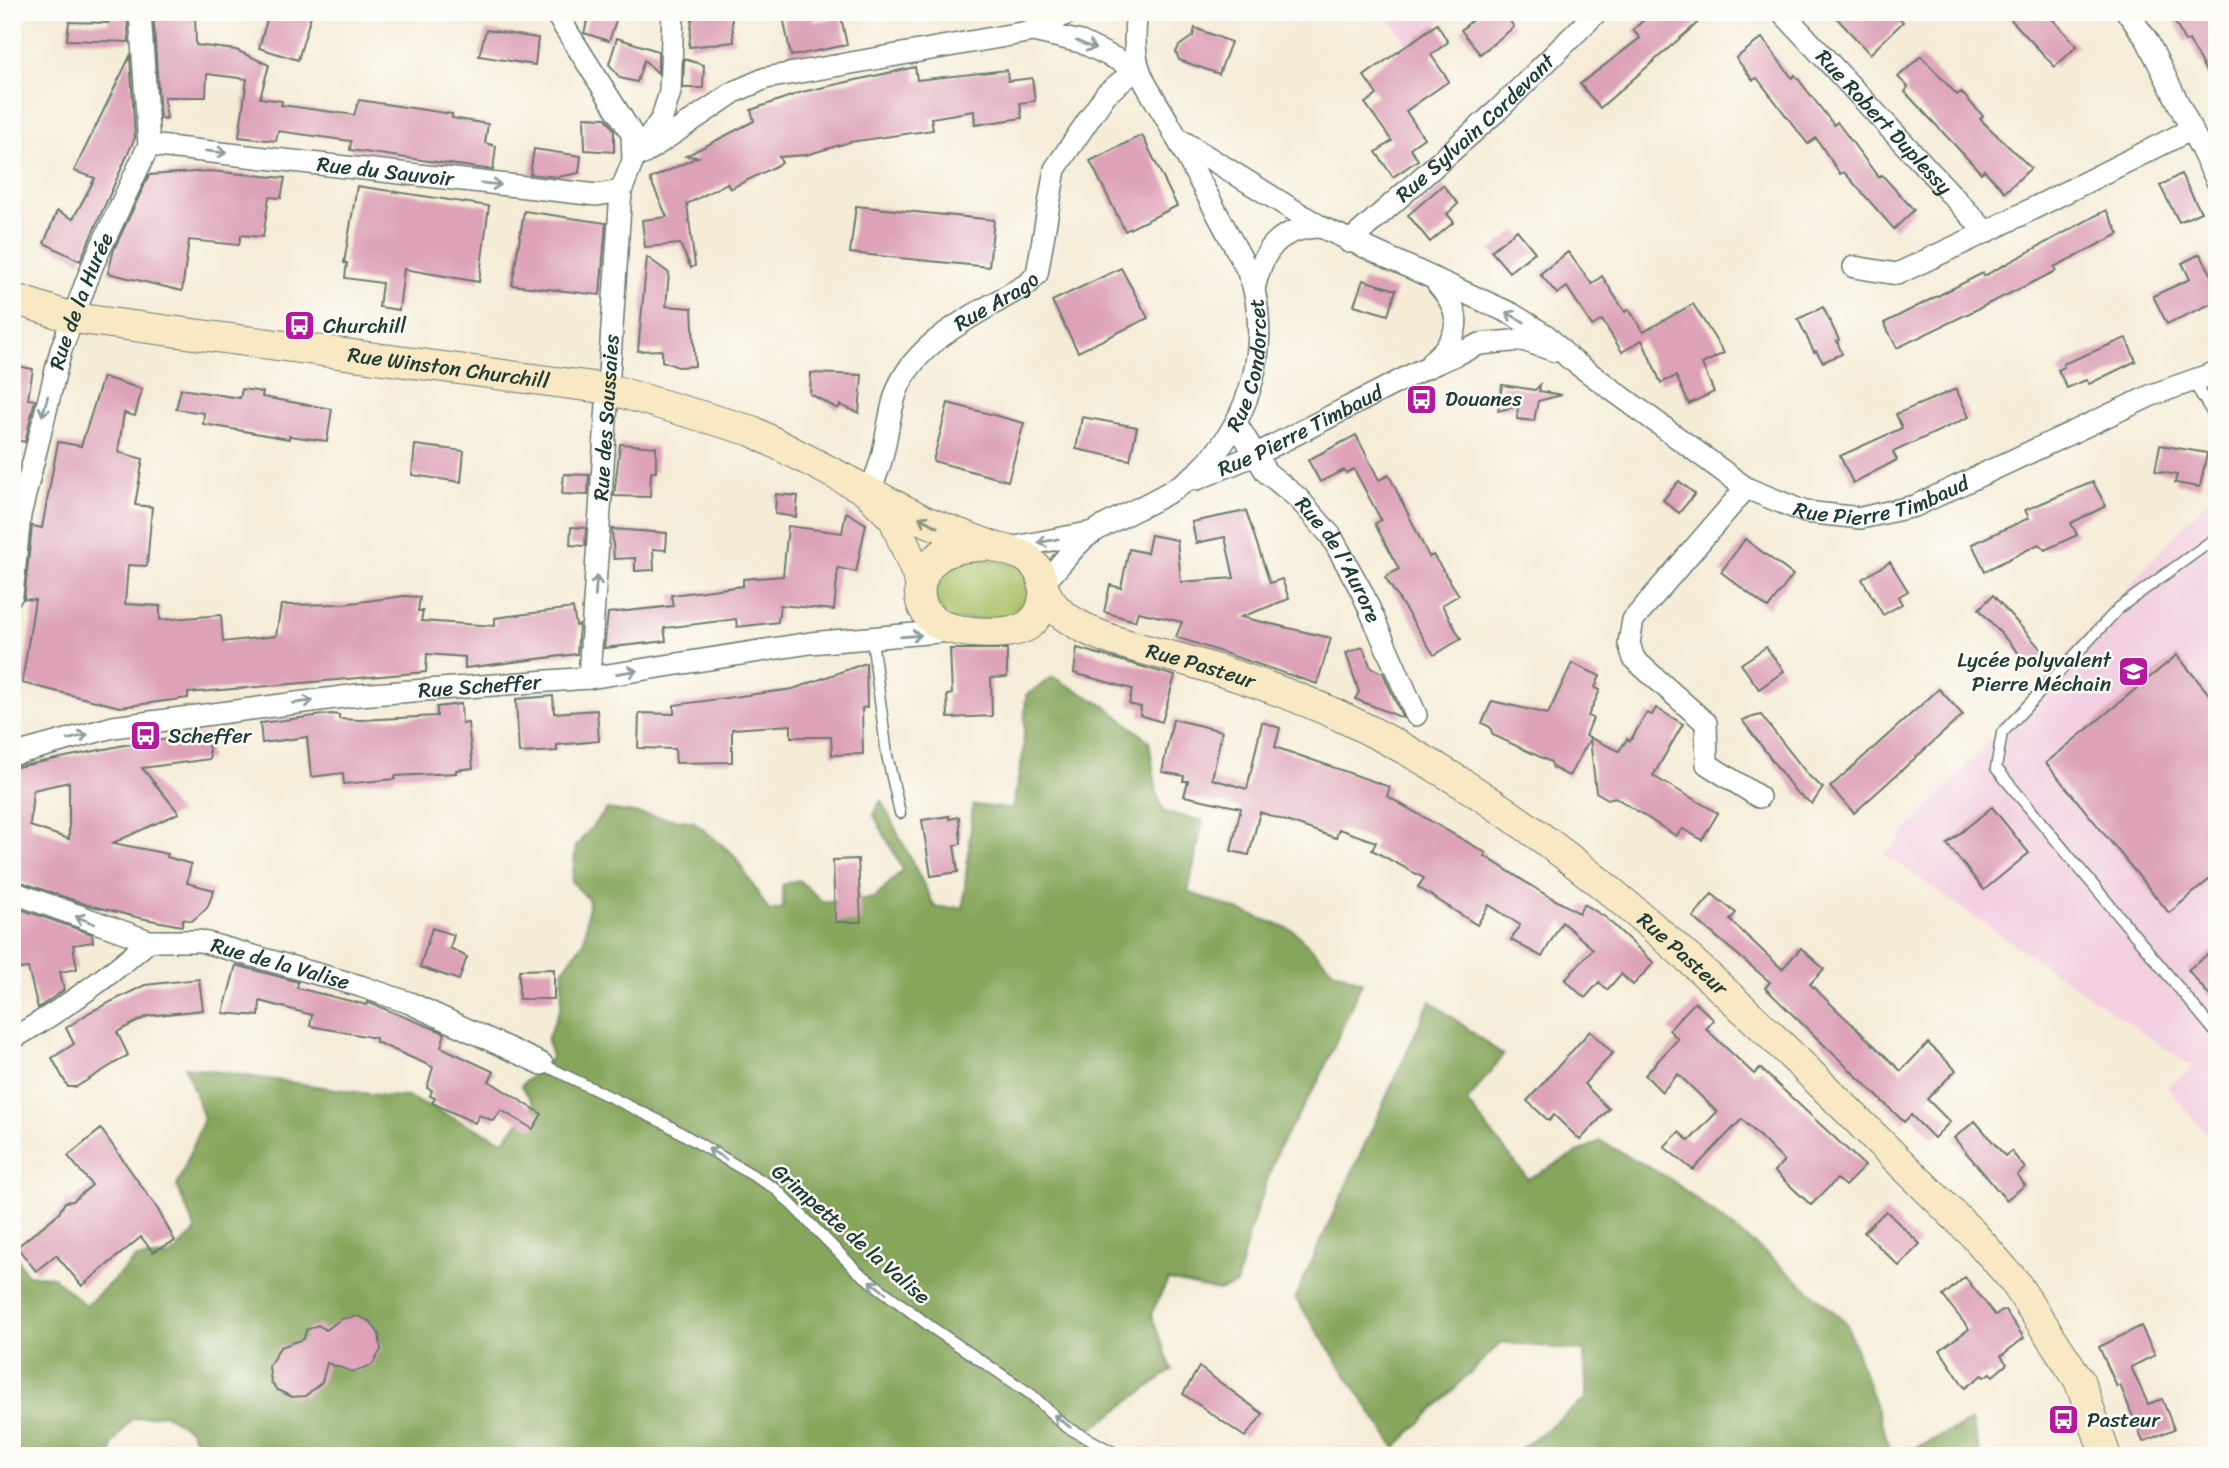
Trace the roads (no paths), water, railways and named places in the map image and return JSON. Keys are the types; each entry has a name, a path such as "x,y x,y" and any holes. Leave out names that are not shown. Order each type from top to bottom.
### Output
{"main road":[{"name":"Rue Winston Churchill","path":"12,298 73,318 609,389 752,431 868,493 953,534 996,547"},
{"name":"Rue Winston Churchill","path":"868,493 894,519 920,582"},
{"path":"996,547 1025,557 1040,575 1044,588 1032,622 1016,631 950,631 936,624 920,601 920,582 929,566 949,550 996,547"},
{"name":"Rue Pasteur","path":"1044,588 1055,606 1072,621 1106,637 1273,689 1342,717 1470,789 1544,839 1690,960 1974,1235 2014,1281 2079,1380 2106,1456"},
{"name":"Rue Pasteur","path":"1016,631 1106,637"}],"street":[{"name":"Rue de la Hurée","path":"12,595 20,515 41,423 73,318 93,264 149,145 140,12"},
{"path":"555,12 632,134 633,161"},
{"name":"Rue des Saussaies","path":"589,678 621,191 633,161 662,118 670,92 673,12"},
{"path":"633,161 734,92 766,78 1033,31 1070,12"},
{"path":"1137,12 1134,36 1137,69"},
{"name":"Rue Sylvain Cordevant","path":"1349,242 1498,110 1597,12"},
{"name":"Rue Robert Duplessy","path":"1782,12 1986,232"},
{"path":"2127,12 2147,40 2217,181"},
{"path":"1033,31 1082,43 1137,69"},
{"name":"Rue Condorcet","path":"996,547 1093,532 1185,483 1206,464 1236,423 1254,377 1257,350 1254,289 1177,138 1137,69"},
{"name":"Rue Arago","path":"868,493 886,452 893,401 909,368 932,344 1028,284 1037,274 1055,169 1106,94 1137,69"},
{"path":"1854,267 1897,274 2190,130"},
{"name":"Rue Pierre Timbaud","path":"1177,138 1321,228 1435,282 1512,314 1547,335 1569,358 1746,488 1805,512 1861,518 1915,506 2139,400 2217,372"},
{"name":"Rue du Sauvoir","path":"149,145 597,195 621,191"},
{"path":"1254,289 1265,254 1278,240 1294,230 1321,228"},
{"path":"1419,371 1444,351 1455,330 1454,306 1435,282"},
{"name":"Rue Pierre Timbaud","path":"1185,483 1255,455 1419,371 1479,344 1505,340 1542,345 1569,358"},
{"name":"Rue de l'Aurore","path":"1236,423 1266,472 1298,498 1331,536 1362,592 1416,715"},
{"path":"1746,488 1633,620 1629,643 1634,659 1706,723 1707,764 1759,797"},
{"name":"Rue Condorcet","path":"1044,588 1093,532"},
{"name":"Rue Scheffer","path":"12,755 113,727 138,723 358,695 589,678 810,643 950,631"},
{"name":"Rue de la Valise","path":"12,892 149,942 200,941 360,986 410,1003 542,1065"},
{"path":"12,1039 65,1008 108,977 149,942"}],"lane":[{"path":"2192,380 2217,420"},
{"path":"2217,537 2120,607 2002,733 1996,768 2217,1034"},
{"path":"872,639 887,755 900,813"},
{"name":"Grimpette de la Valise","path":"542,1065 666,1124 776,1189 867,1279 931,1327 1031,1395 1065,1426 1120,1456"}],"place":[{"name":"Churchill","path":"300,326"},
{"name":"Douanes","path":"1422,399"},
{"name":"Lycée polyvalent Pierre Méchain","path":"2134,672"},
{"name":"Scheffer","path":"145,736"},
{"name":"Pasteur","path":"2064,1420"}]}
